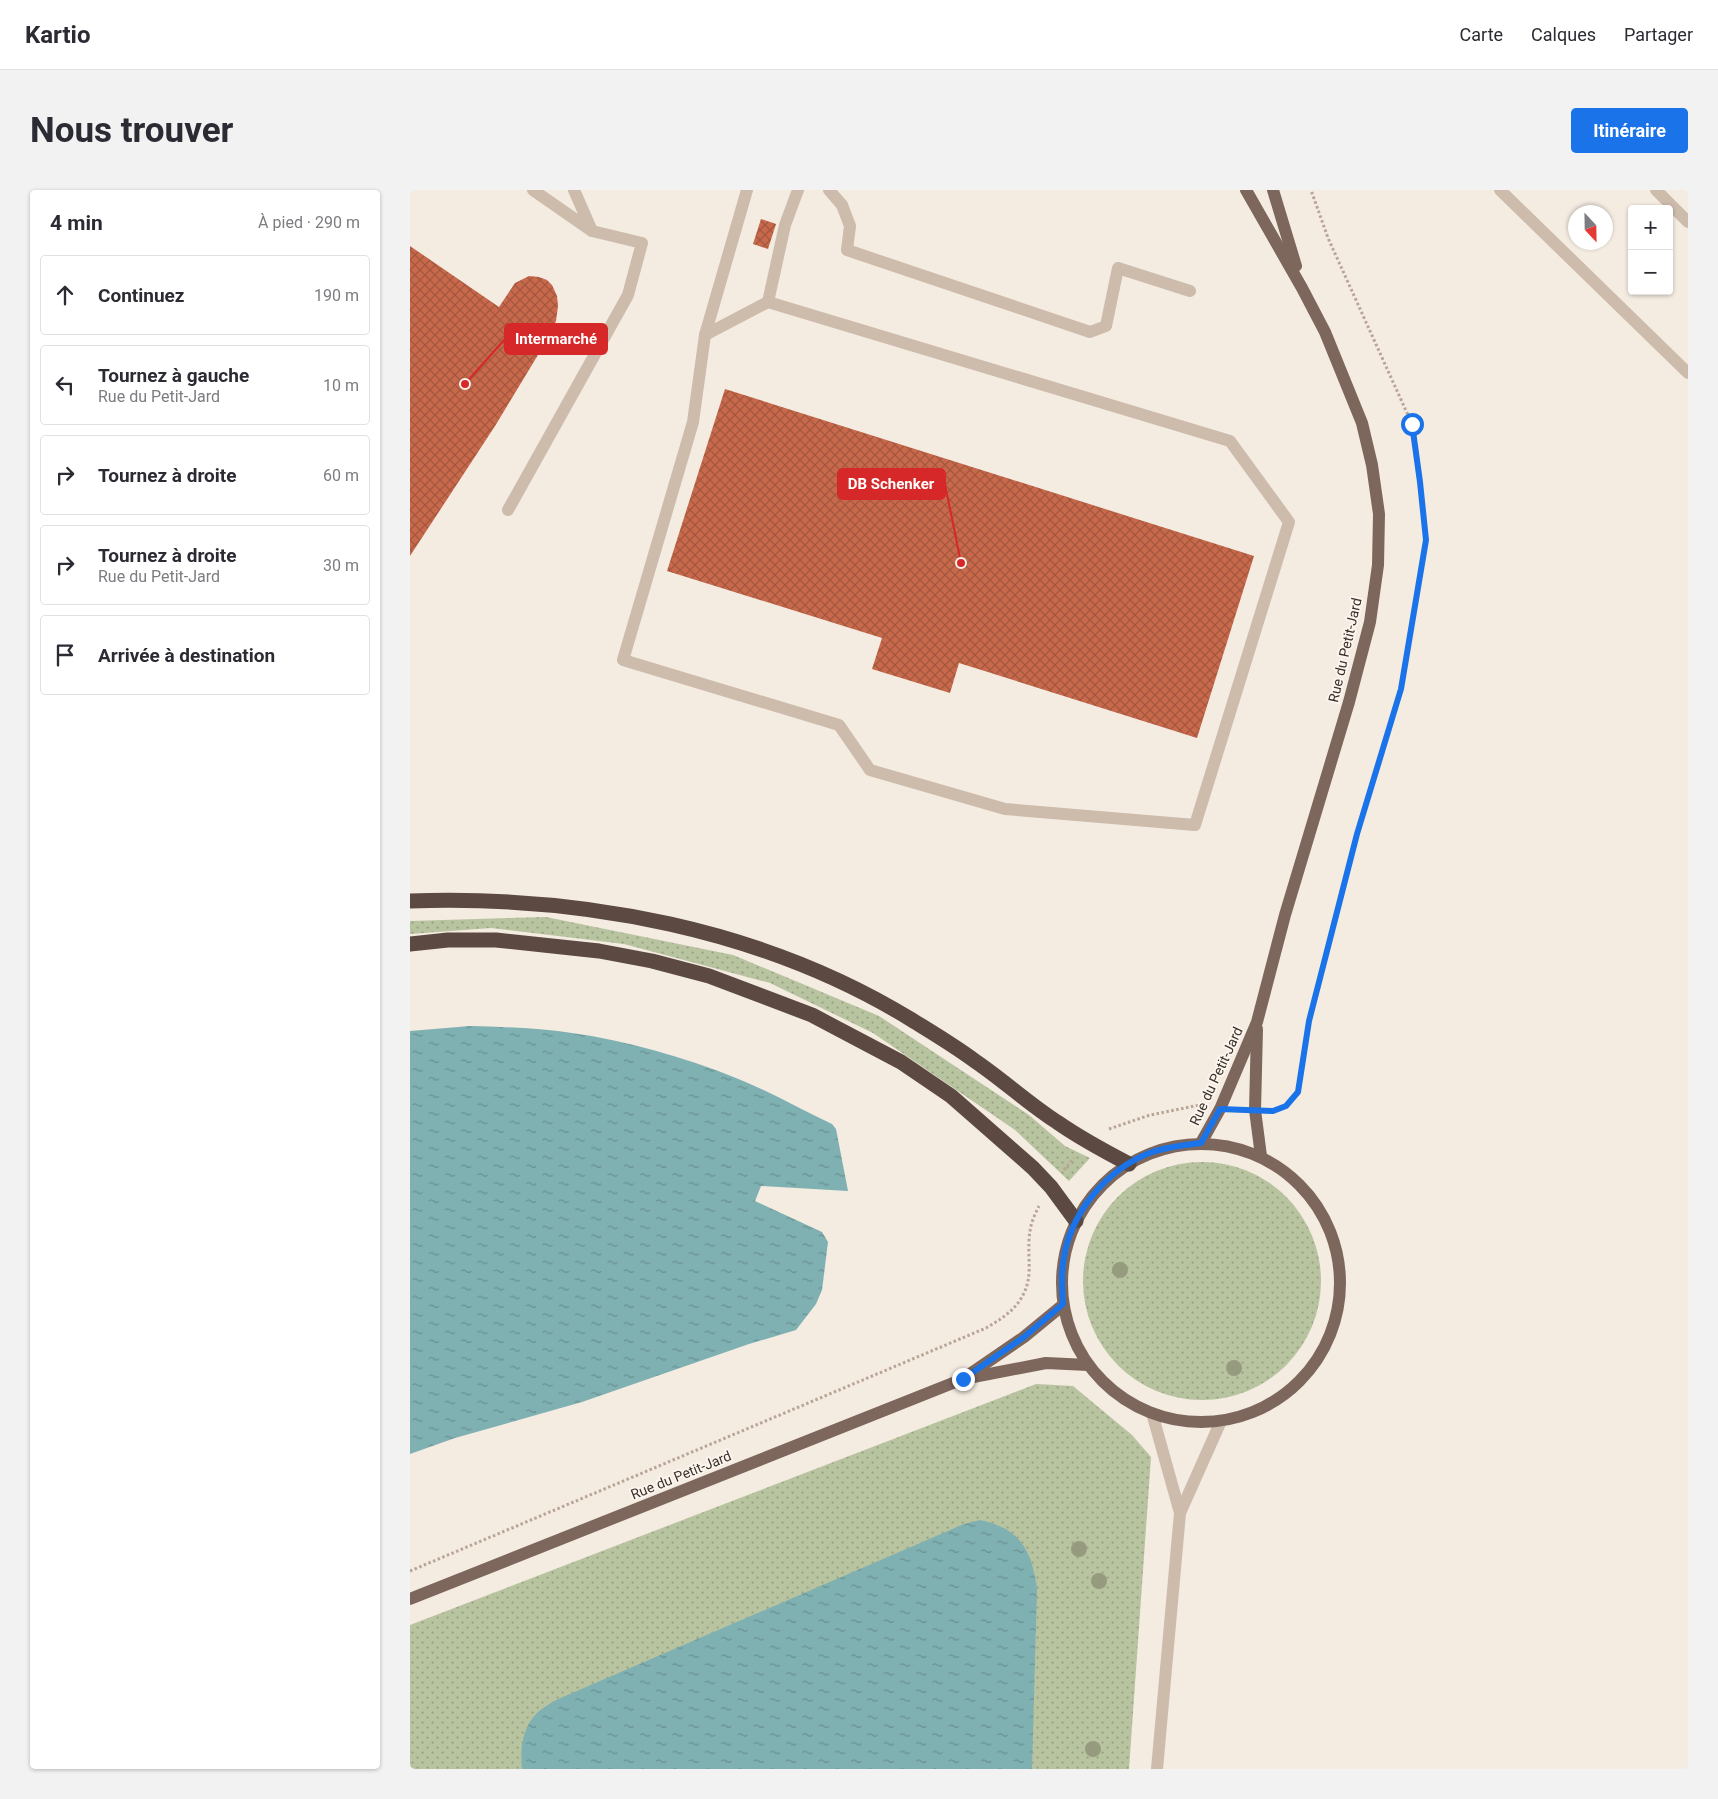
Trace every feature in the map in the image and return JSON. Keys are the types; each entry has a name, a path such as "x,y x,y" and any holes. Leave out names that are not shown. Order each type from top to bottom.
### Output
{"highway":[{"path":"410,901 459,899 508,901 574,907 633,916 743,944 802,965 852,986 911,1020 974,1060 1055,1121 1088,1142 1129,1164"},
{"path":"410,944 448,940 496,940 599,951 652,960 699,973 769,997 812,1015 875,1048 951,1096 1033,1168 1076,1221"}],"main road":[{"path":"1246,190 1302,288"},
{"path":"1273,190 1302,288"},
{"name":"Rue du Petit-Jard","path":"1201,1143 1220,1109 1257,1022 1285,915 1352,693 1370,622 1378,564 1379,514 1372,465 1362,423 1325,332 1302,288"},
{"name":"Rue du Petit-Jard","path":"1257,1022 1255,1110 1260,1156"},
{"path":"1201,1143 1235,1147 1260,1156 1281,1168 1300,1184 1315,1202 1327,1222 1336,1244 1341,1291 1337,1315 1330,1338 1304,1377 1286,1393 1266,1406 1244,1415 1221,1421 1190,1422 1174,1420 1133,1405 1101,1381 1088,1366 1068,1326 1061,1283 1068,1241 1076,1221 1098,1188 1129,1164 1151,1152 1201,1143"},
{"name":"Rue du Petit-Jard","path":"963,1379 1024,1337 1063,1304"},
{"name":"Rue du Petit-Jard","path":"410,1599 963,1379 1046,1362 1088,1366"}],"street":[{"path":"508,510 628,295 642,243 592,231 533,190"},
{"path":"574,190 592,231"},
{"path":"705,335 768,302 1230,441 1289,522 1195,825 1005,810 870,770 839,725 624,660 693,422 705,335 747,190"},
{"path":"768,302 785,225 798,190"},
{"path":"829,190 842,204 850,226 847,250 1090,332 1106,326 1118,268 1190,291"},
{"path":"1500,190 1688,374"},
{"path":"1656,190 1688,222"},
{"path":"1152,1413 1180,1513"},
{"path":"1157,1769 1180,1513 1221,1421"}],"path":[{"path":"1255,1110 1273,1111 1286,1106 1298,1092 1309,1021 1357,834 1401,689 1426,540 1412,424 1328,238 1311,190"},
{"path":"410,1571 716,1443 986,1328 1002,1319 1015,1308 1028,1281 1030,1231 1040,1202 1088,1142 1101,1131 1150,1115 1200,1104 1220,1109"}],"green space":[{"path":"546,917 733,955 879,1016 1029,1115 1065,1146 1090,1158 1069,1181 1015,1130 873,1033 770,983 624,944 491,928 410,934 410,921"},
{"path":"1190,1162 1214,1162 1237,1167 1258,1176 1278,1189 1294,1205 1307,1225 1316,1246 1321,1269 1319,1304 1312,1327 1294,1357 1278,1373 1258,1386 1237,1395 1214,1400 1190,1400 1167,1395 1146,1386 1126,1373 1110,1357 1097,1337 1088,1316 1083,1293 1083,1269 1088,1246 1097,1225 1110,1205 1126,1189 1146,1176 1167,1167"},
{"path":"1036,1384 1073,1386 1132,1435 1151,1457 1129,1769 410,1769 410,1625"}],"water":[{"path":"470,1026 559,1031 614,1040 656,1051 696,1063 748,1083 832,1124 836,1129 848,1191 761,1186 755,1201 822,1232 828,1242 822,1290 816,1304 796,1330 749,1344 582,1402 455,1438 410,1454 410,1031"},
{"path":"980,1520 1005,1529 1021,1542 1031,1562 1037,1588 1032,1769 522,1769 522,1746 528,1725 539,1711 556,1700 964,1524"}],"building":[{"path":"761,219 776,224 768,249 753,244"},
{"path":"410,246 499,307 515,283 529,276 547,280 552,285 557,296 558,306 556,321 547,340 495,426 410,556"},
{"path":"725,389 1254,556 1197,738 959,663 950,693 872,669 882,638 667,571"}],"place":[{"name":"Intermarché","path":"465,384"},
{"name":"DB Schenker","path":"961,563"}],"route":[{"path":"963,1379 1024,1337 1063,1304 1061,1283 1068,1241 1076,1221 1086,1204 1098,1188 1112,1175 1151,1152 1201,1143 1220,1109 1273,1111 1286,1106 1298,1092 1309,1021 1357,834 1401,689 1426,540 1412,424"}]}
